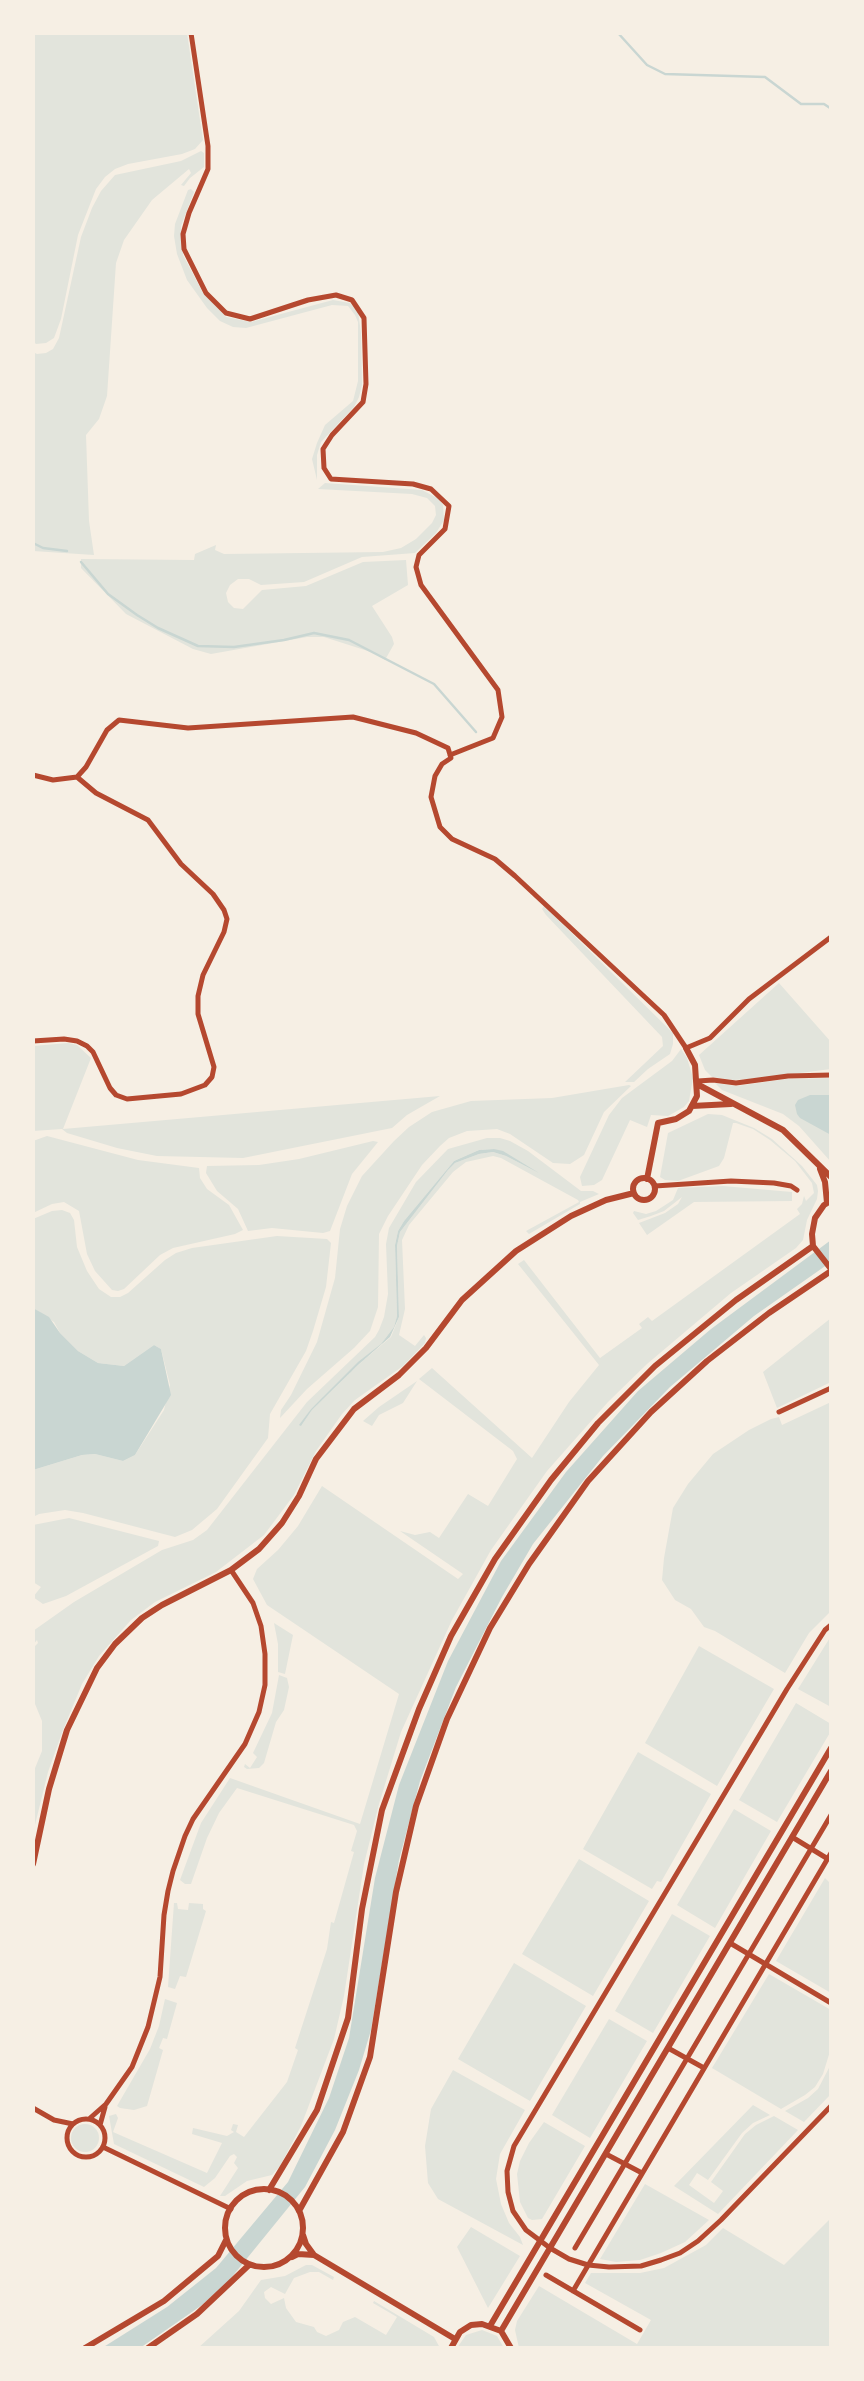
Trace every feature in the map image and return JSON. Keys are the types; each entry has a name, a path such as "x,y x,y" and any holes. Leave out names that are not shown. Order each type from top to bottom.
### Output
{"street":[{"path":"191,33 208,146 208,169 189,213 184,249 206,293 226,313 250,319 308,300 336,295 352,300 364,318 366,384 363,402 332,435 323,449 324,468 331,479 422,486 431,489 449,506 445,528 419,555 416,567 421,584 498,690 502,717 493,738 450,755"},
{"path":"33,775 53,780 77,777 86,767 107,730 119,720 188,728 353,717 416,733 448,748 451,758 442,764 435,776 431,797 440,827 452,839 495,859 515,876 664,1016 695,1065 697,1096 689,1111 676,1119 658,1123 647,1179"},
{"path":"33,1041 64,1039 87,1046 93,1052 110,1088 116,1095 127,1099 181,1094 205,1085 212,1077 214,1067 198,1014 198,996 203,975 224,932 227,919 224,910 213,894 181,864 148,820 96,793 77,777"},
{"path":"686,1048 710,1038 749,999 831,937"},
{"path":"698,1083 713,1080 736,1083 788,1076 831,1075"},
{"path":"698,1083 783,1130 831,1177"},
{"path":"692,1106 733,1104"},
{"path":"299,2211 344,2132 370,2057 396,1892 416,1806 447,1719 490,1628 529,1564 588,1481 651,1412 707,1361 831,1270 813,1246 815,1218 829,1202 818,1164"},
{"path":"634,1193 636,1183 647,1179 655,1186 731,1181 774,1183 797,1190"},
{"path":"634,1193 640,1200 649,1200 654,1194 655,1186"},
{"path":"33,1864 49,1789 67,1730 97,1668 115,1644 142,1618 181,1594 231,1570 259,1549 282,1522 299,1496 316,1459 354,1409 399,1375 426,1348 462,1300 516,1251 571,1216 606,1200 634,1193"},
{"path":"269,2190 317,2110 348,2018 362,1909 382,1810 419,1709 451,1636 495,1559 551,1480 598,1423 665,1358 736,1300 813,1246"},
{"path":"779,1412 831,1388"},
{"path":"33,2108 54,2120 73,2124 89,2119 106,2104 132,2067 155,2003 160,1977 164,1915 173,1871 185,1836 193,1819 245,1744 259,1712 265,1685 261,1626 253,1603 231,1570"},
{"path":"831,1625 825,1630 787,1689 514,2146 506,2171 508,2192 520,2223 550,2248 569,2259 588,2265 641,2266 680,2253 698,2241 831,2106"},
{"path":"490,2326 831,1748"},
{"path":"501,2331 831,1771"},
{"path":"575,2248 831,1815"},
{"path":"573,2291 830,1857 792,1837"},
{"path":"730,1943 831,2003"},
{"path":"668,2048 704,2068"},
{"path":"54,2120 66,2136 70,2150 76,2155 92,2157 103,2147 105,2140 100,2125 106,2104"},
{"path":"89,2119 100,2125"},
{"path":"66,2136 73,2124"},
{"path":"103,2147 231,2209"},
{"path":"606,2154 642,2173"},
{"path":"85,2348 164,2301 218,2256 226,2240 225,2228 231,2209 237,2200 251,2191 269,2190 280,2193 290,2199 299,2211 302,2234 299,2246 290,2258"},
{"path":"302,2234 314,2255 455,2339"},
{"path":"226,2240 240,2259 249,2265 272,2267 298,2254 314,2255"},
{"path":"148,2348 197,2314 249,2265"},
{"path":"545,2275 640,2330"},
{"path":"451,2348 460,2332 471,2325 482,2324 501,2331 510,2348"}],"shaded area":[{"path":"33,33 187,33 203,140 195,149 182,154 128,164 105,177 96,189 78,235 61,319 54,338 46,343 36,344 33,341"},
{"path":"201,151 204,153 204,167 184,186 181,185 191,173 189,169 152,200 124,240 116,263 107,396 99,419 86,435 89,521 94,555 33,551 33,352 46,353 53,349 59,338 81,237 92,208 101,191 115,175 181,161"},
{"path":"188,190 194,192 181,226 183,255 203,293 226,317 251,322 333,300 350,303 358,311 362,385 354,407 321,442 317,455 317,480 312,459 317,443 325,425 353,401 358,381 358,322 355,315 348,306 332,305 246,328 233,327 220,321 187,280 177,254 175,224"},
{"path":"325,483 422,490 439,499 443,505 444,520 436,533 415,553 362,557 304,582 261,585 249,579 238,579 230,585 226,593 228,602 234,608 243,609 262,590 306,586 363,562 406,560 408,585 372,606 394,644 385,660 374,653 324,637 307,637 211,654 193,649 126,614 81,568 81,559 194,560 195,554 216,545 215,550 224,554 383,552 401,548 416,539 436,515 435,506 427,498 412,494 318,489"},
{"path":"544,906 673,1033 670,1054 634,1082 625,1082 663,1046 662,1037 546,915 542,909"},
{"path":"779,983 831,1042 831,1069 734,1080 712,1077 705,1070 699,1055"},
{"path":"68,1043 77,1045 91,1058 63,1129 440,1096 407,1115 392,1128 243,1158 157,1156 117,1148 67,1133 62,1129 33,1131 33,1046"},
{"path":"681,1049 687,1058 693,1078 689,1101 668,1116 651,1115 647,1127 630,1120 602,1180 594,1185 582,1186 580,1177 609,1115 622,1098 672,1061"},
{"path":"831,1078 831,1162 799,1126 783,1114 722,1090 715,1083 737,1086 786,1079"},
{"path":"631,1086 604,1112 584,1155 570,1164 553,1163 510,1134 497,1129 467,1131 449,1138 440,1146 422,1165 379,1234 378,1307 370,1331 280,1418 281,1410 317,1342 335,1278 340,1229 347,1206 362,1176 394,1141 432,1112 471,1101 552,1098"},
{"path":"810,1095 831,1095 831,1135 797,1114 795,1105 798,1100"},
{"path":"708,1114 722,1115 754,1128 772,1139 802,1166 817,1185 817,1199 807,1220 803,1240 796,1248 731,1293 647,1364 608,1402 547,1471 491,1550 452,1620 401,1732 364,1864 344,1996 334,2039 301,2126 280,2166 272,2175 247,2181 225,2196 220,2196 238,2168 234,2163 237,2157 234,2154 204,2187 114,2144 109,2116 116,2114 118,2118 113,2132 207,2173 222,2143 192,2134 193,2128 227,2136 234,2132 231,2130 233,2124 238,2125 236,2132 244,2137 287,2082 298,2050 295,2048 327,1949 331,1922 334,1923 354,1852 351,1851 357,1831 354,1825 237,1788 219,1813 207,1838 191,1884 180,1880 201,1823 230,1778 360,1824 399,1694 267,1605 253,1579 257,1569 298,1526 322,1486 458,1579 463,1574 400,1531 415,1535 430,1532 439,1538 468,1494 488,1506 517,1459 513,1451 419,1379 432,1368 532,1458 569,1402 599,1365 518,1264 524,1260 600,1358 642,1328 639,1324 648,1317 652,1321 800,1214 797,1209 804,1196 806,1201 814,1193 812,1183 795,1161 753,1129 736,1123 733,1123 724,1158 719,1166 678,1181 660,1177 668,1133"},
{"path":"47,1136 138,1160 199,1168 200,1178 207,1189 229,1205 243,1230 173,1248 160,1255 124,1289 112,1290 95,1271 87,1254 79,1211 64,1202 52,1204 33,1213 33,1141"},
{"path":"487,1138 500,1138 528,1151 581,1191 599,1194 580,1202 529,1234 526,1231 579,1202 578,1200 493,1156 466,1162 453,1172 409,1225 402,1240 405,1309 399,1335 415,1346 424,1335 425,1343 403,1366 355,1400 342,1414 316,1451 294,1495 264,1535 216,1572 155,1602 131,1620 99,1656 82,1684 63,1730 48,1772 33,1833 33,1773 42,1751 42,1721 33,1699 33,1648 38,1643 37,1640 33,1645 33,1631 74,1602 162,1550 193,1540 207,1530 307,1402 375,1337 384,1317 388,1294 386,1244 389,1228 416,1182 448,1149","holes":["494,1149 539,1173 493,1152 455,1163 448,1170 400,1232 397,1246 399,1317 391,1337 364,1360 394,1327 397,1316 395,1245 398,1231 454,1161 479,1150","350,1372 312,1410 301,1426 311,1409"]},
{"path":"378,1142 352,1174 330,1231 323,1233 272,1228 248,1231 238,1209 217,1191 206,1173 207,1166 259,1165 299,1159"},
{"path":"479,1150 503,1151 539,1173 493,1152 455,1163 448,1170 400,1232 397,1246 399,1317 390,1337 359,1364 312,1410 301,1426 299,1425 311,1409 358,1362 381,1344 394,1327 397,1316 395,1245 398,1231 404,1221 454,1161"},
{"path":"723,1186 792,1192 792,1201 694,1202 647,1235 639,1223 665,1213 678,1204 682,1197 664,1211 651,1216 638,1220 633,1213 646,1214 656,1211 673,1200 678,1188"},
{"path":"62,1210 70,1213 74,1220 77,1247 87,1271 99,1289 111,1297 128,1293 165,1260 192,1248 277,1236 327,1239 331,1243 326,1287 313,1331 306,1351 270,1414 268,1438 217,1509 192,1530 175,1537 65,1510 33,1517 33,1470 82,1455 95,1454 123,1461 135,1455 164,1410 170,1385 161,1349 154,1345 124,1366 98,1363 78,1351 60,1333 54,1322 33,1308 33,1219"},
{"path":"831,1240 831,1262 754,1316 670,1387 603,1456 533,1544 502,1597 456,1687 420,1781 399,1860 371,2030 359,2070 335,2130 305,2187 227,2283 202,2305 140,2348 102,2348 167,2307 216,2268 288,2182 329,2098 349,2038 375,1878 399,1785 448,1661 501,1561 566,1472 638,1391 711,1329"},
{"path":"33,1308 49,1317 78,1351 98,1363 124,1366 154,1345 161,1349 171,1395 135,1455 123,1461 95,1454 82,1455 33,1470"},
{"path":"831,1318 831,1382 777,1408 763,1372"},
{"path":"417,1381 403,1403 379,1415 372,1426 363,1421 379,1407"},
{"path":"831,1402 831,1611 809,1633 785,1673 704,1627 691,1609 675,1600 662,1580 664,1558 673,1508 688,1484 713,1454 771,1419 779,1417 782,1425"},
{"path":"69,1518 159,1541 158,1546 66,1596 43,1604 33,1597 41,1587 33,1582 33,1525"},
{"path":"274,1623 293,1635 285,1674 278,1672 278,1644"},
{"path":"831,1636 831,1707 798,1689"},
{"path":"699,1646 774,1689 717,1786 645,1743"},
{"path":"279,1675 287,1678 289,1687 284,1710 276,1722 264,1763 259,1768 247,1769 245,1764 250,1768 257,1757 253,1753 272,1713"},
{"path":"796,1703 831,1724 831,1731 777,1822 739,1800"},
{"path":"638,1752 711,1794 661,1882 657,1881 652,1889 583,1849"},
{"path":"734,1809 771,1831 715,1928 677,1905"},
{"path":"579,1859 649,1901 593,1996 522,1954"},
{"path":"825,1878 829,1882 831,1879 831,1993 776,1961"},
{"path":"174,1903 177,1903 178,1909 188,1910 189,1903 203,1904 206,1911 186,1977 180,1976 175,1989 168,1987"},
{"path":"672,1914 710,1936 653,2033 615,2011"},
{"path":"514,1963 586,2006 530,2101 458,2059"},
{"path":"769,1974 831,2010 831,2048 823,2074 815,2087 781,2109 712,2068"},
{"path":"165,1999 177,2003 167,2039 163,2038 159,2048 163,2050 147,2106 134,2110 120,2108 117,2106 150,2049"},
{"path":"609,2019 647,2041 590,2138 552,2115"},
{"path":"831,2064 831,2094 804,2122 785,2111 818,2089"},
{"path":"453,2070 525,2110 500,2154 496,2179 501,2204 523,2245 438,2199 428,2183 425,2146 431,2109"},
{"path":"753,2105 770,2115 753,2123 742,2133 708,2180 697,2173 689,2185 714,2203 723,2191 711,2182 745,2134 774,2116 798,2130 718,2214 674,2186"},
{"path":"544,2122 585,2146 542,2219 532,2220 528,2218 520,2202 517,2174 529,2143"},
{"path":"85,2124 95,2128 99,2138 95,2148 85,2152 75,2148 71,2138 75,2128"},
{"path":"645,2184 709,2220 685,2242 661,2253 640,2260 616,2262 600,2259"},
{"path":"831,2218 831,2348 519,2348 515,2330 517,2321 539,2286 637,2344 651,2320 585,2283 591,2273 640,2273 664,2268 706,2245 723,2228 784,2265"},
{"path":"471,2227 520,2256 488,2308 457,2247"},
{"path":"306,2265 312,2265 334,2277 333,2280 319,2272 310,2272 294,2278 285,2294 271,2287 264,2292 265,2298 271,2304 284,2298 286,2308 296,2322 314,2327 317,2332 326,2336 339,2330 343,2322 355,2317 386,2335 397,2317 373,2303 374,2301 434,2337 440,2348 198,2348 239,2311 261,2280 285,2276"},
{"path":"482,2330 497,2336 504,2348 457,2348 466,2335"}],"waterway":[{"path":"618,33 647,65 665,74 765,77 801,104 824,104 830,108 831,113"},
{"path":"33,543 43,548 67,551"},
{"path":"81,562 108,594 137,615 198,646 234,647 314,633 349,640 434,684 476,732"}]}
